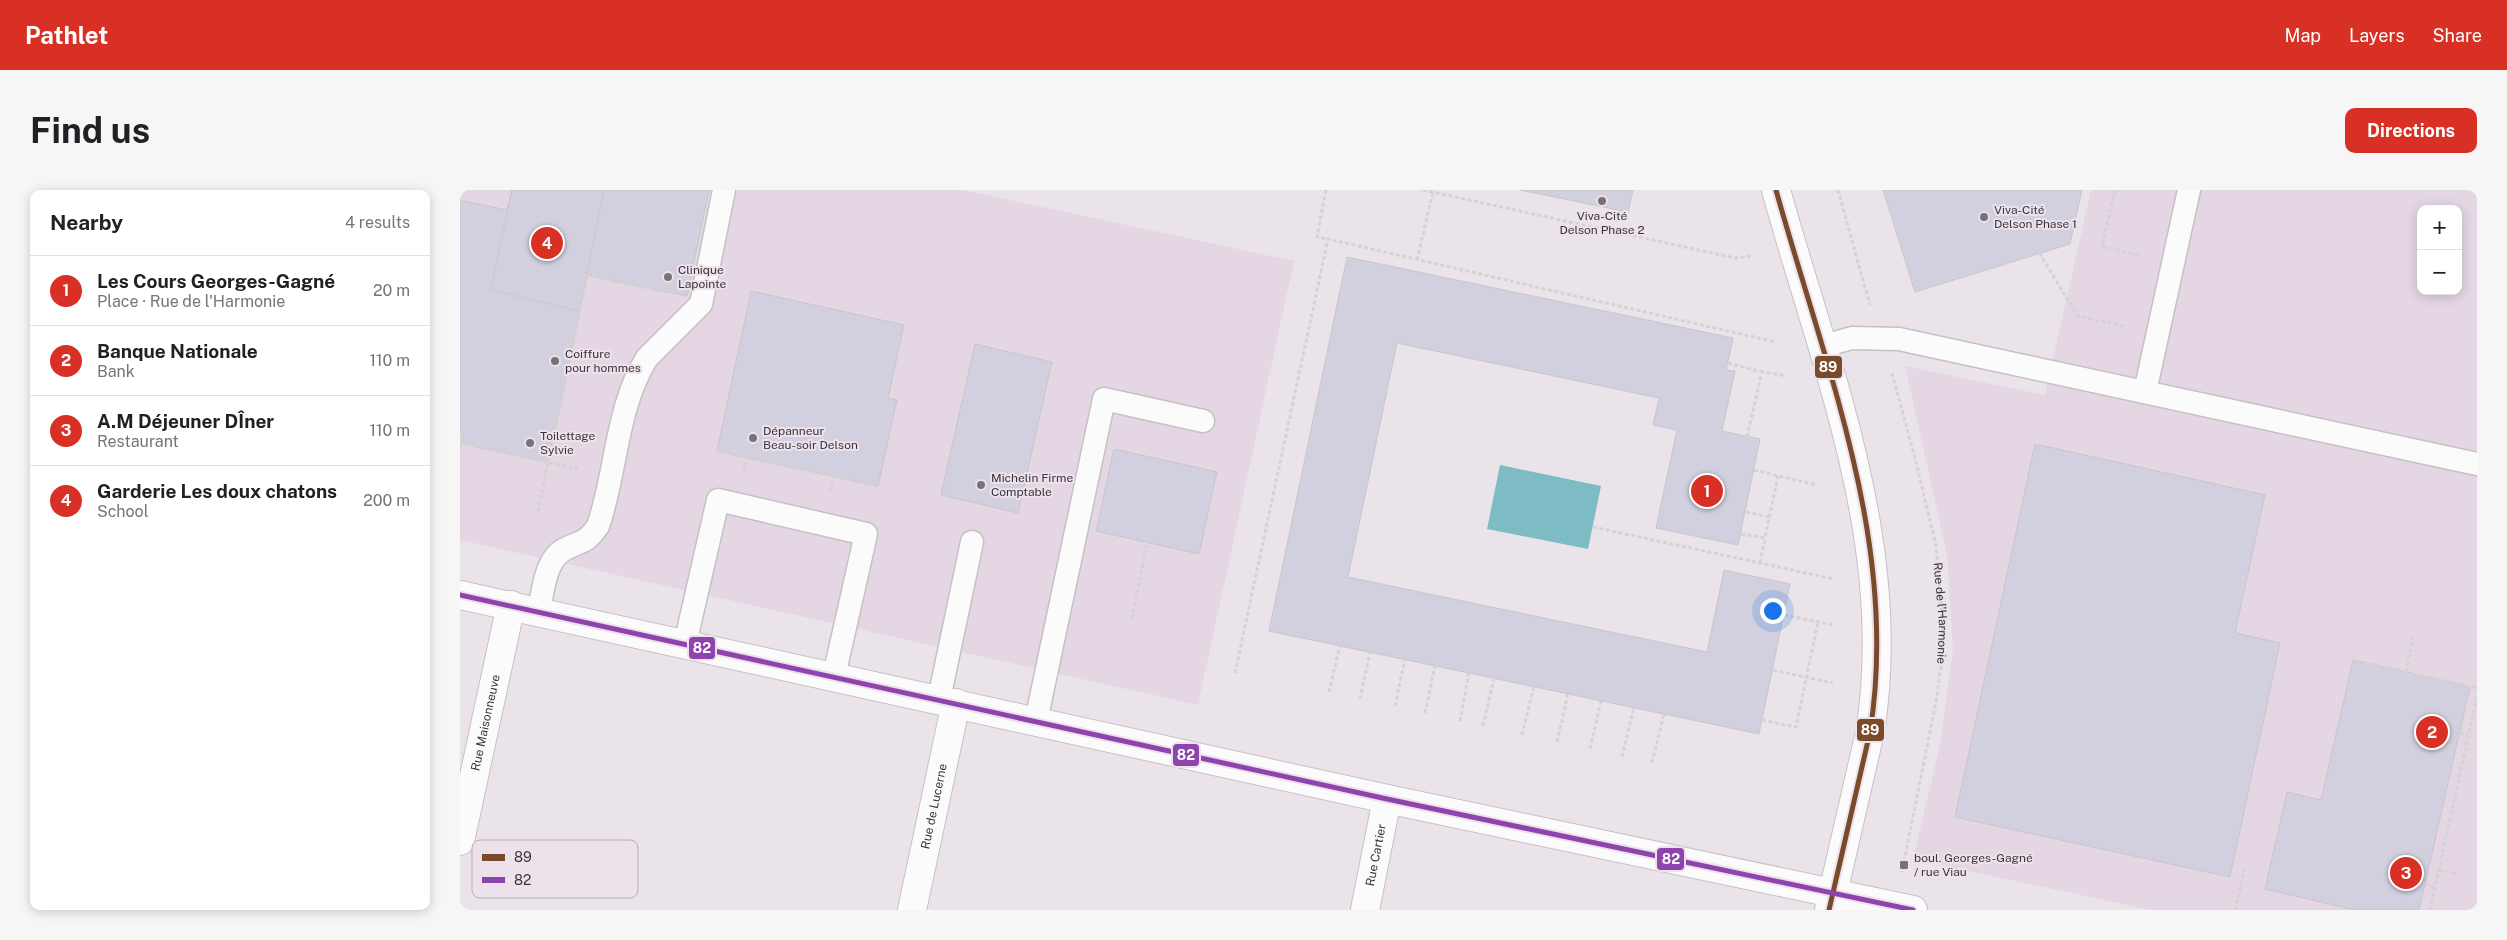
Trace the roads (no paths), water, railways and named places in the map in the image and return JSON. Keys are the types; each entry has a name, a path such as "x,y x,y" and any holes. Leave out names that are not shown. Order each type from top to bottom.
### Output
{"street":[{"path":"1776,190 1823,346 1860,490 1869,534 1878,628 1878,668 1870,732 1831,901"},
{"path":"460,595 948,701 1831,901 1913,910"},
{"name":"Rue Maisonneuve","path":"460,841 511,605"},
{"name":"Rue de Lucerne","path":"912,910 948,701"},
{"name":"Rue Cartier","path":"1365,910 1387,799"}],"lane":[{"path":"538,611 548,570 557,554 590,538 598,526 629,399 641,368 648,358 701,304 724,190"},
{"path":"2145,392 2189,190"},
{"path":"1823,346 1852,338 1899,339 2477,464"},
{"path":"1036,721 1104,399 1203,421"},
{"path":"685,644 718,500 866,534 834,676"},
{"path":"948,701 972,542"}],"water":[{"path":"1500,465 1601,486 1588,549 1487,529"}],"place":[{"name":"Viva-Cité Delson Phase 2","path":"1602,201"},
{"name":"Viva-Cité Delson Phase 1","path":"1984,217"},
{"name":"Garderie Les doux chatons","path":"547,243"},
{"name":"Clinique Lapointe","path":"668,277"},
{"name":"Coiffure pour hommes","path":"555,361"},
{"name":"Dépanneur Beau-soir Delson","path":"753,438"},
{"name":"Toilettage Sylvie","path":"530,443"},
{"name":"Michelin Firme Comptable","path":"981,485"},
{"name":"Les Cours Georges-Gagné","path":"1707,491"},
{"name":"Banque Nationale","path":"2432,732"},
{"name":"boul. Georges-Gagné / rue Viau","path":"1904,865"},
{"name":"A.M Déjeuner DÎner","path":"2406,873"}]}
